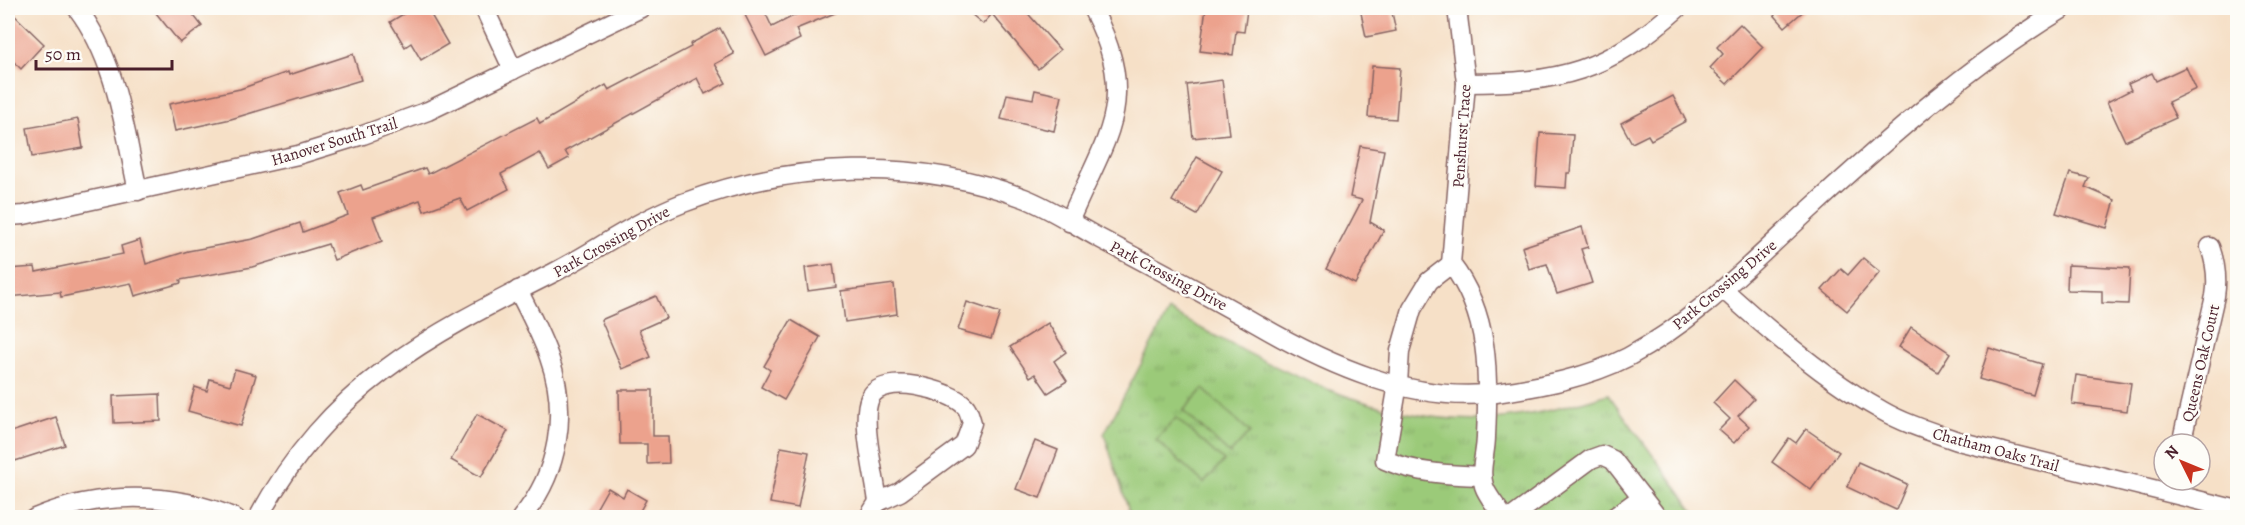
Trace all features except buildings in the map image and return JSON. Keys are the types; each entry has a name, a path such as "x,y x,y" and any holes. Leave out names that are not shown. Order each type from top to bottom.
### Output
{"street":[{"path":"77,8 94,33 108,62 138,191"},
{"path":"484,8 513,70"},
{"name":"Hanover South Trail","path":"8,216 138,191 298,155 363,135 428,111 641,8"},
{"path":"1069,222 1109,138 1115,111 1117,84 1110,46 1092,8"},
{"name":"Penshurst Trace","path":"1451,264 1466,83 1457,8"},
{"path":"1466,83 1552,79 1585,70 1635,44 1678,8"},
{"name":"Park Crossing Drive","path":"258,518 288,469 317,432 374,375 429,338 567,265 643,220 682,203 763,180 816,172 870,170 945,178 1028,200 1196,289 1302,350 1362,375 1448,393 1487,394 1561,382 1630,356 1664,334 1723,289 1923,108 2023,33 2064,8"},
{"name":"Queens Oak Court","path":"2184,432 2215,296 2217,281 2210,247"},
{"path":"1482,476 1401,467 1385,460 1398,384 1400,351 1412,309 1429,281 1451,264 1467,285 1482,322 1487,394 1482,476 1485,489 1504,518"},
{"name":"Chatham Oaks Trail","path":"1723,289 1846,388 1881,411 1958,441 2152,482"},
{"path":"518,290 549,356 559,399 559,429 554,457 543,484 521,518"},
{"path":"868,518 878,502 900,492 964,444 972,423 967,407 949,394 917,386 886,385 871,394 866,408 867,433 878,502"},
{"path":"1511,518 1591,459 1602,455 1613,460 1658,518"},
{"name":"Chatham Oaks Trail","path":"2188,492 2238,510"},
{"path":"35,518 94,500 127,497 194,504 235,518"},
{"path":"1613,518 1642,497"}],"green space":[{"path":"1169,311 1284,371 1365,402 1407,413 1450,419 1493,419 1551,410 1608,394 1698,517 1131,517 1104,434"},
{"path":"1203,389 1250,432 1230,454 1183,411"},
{"path":"1176,418 1224,461 1204,483 1156,440"}]}
